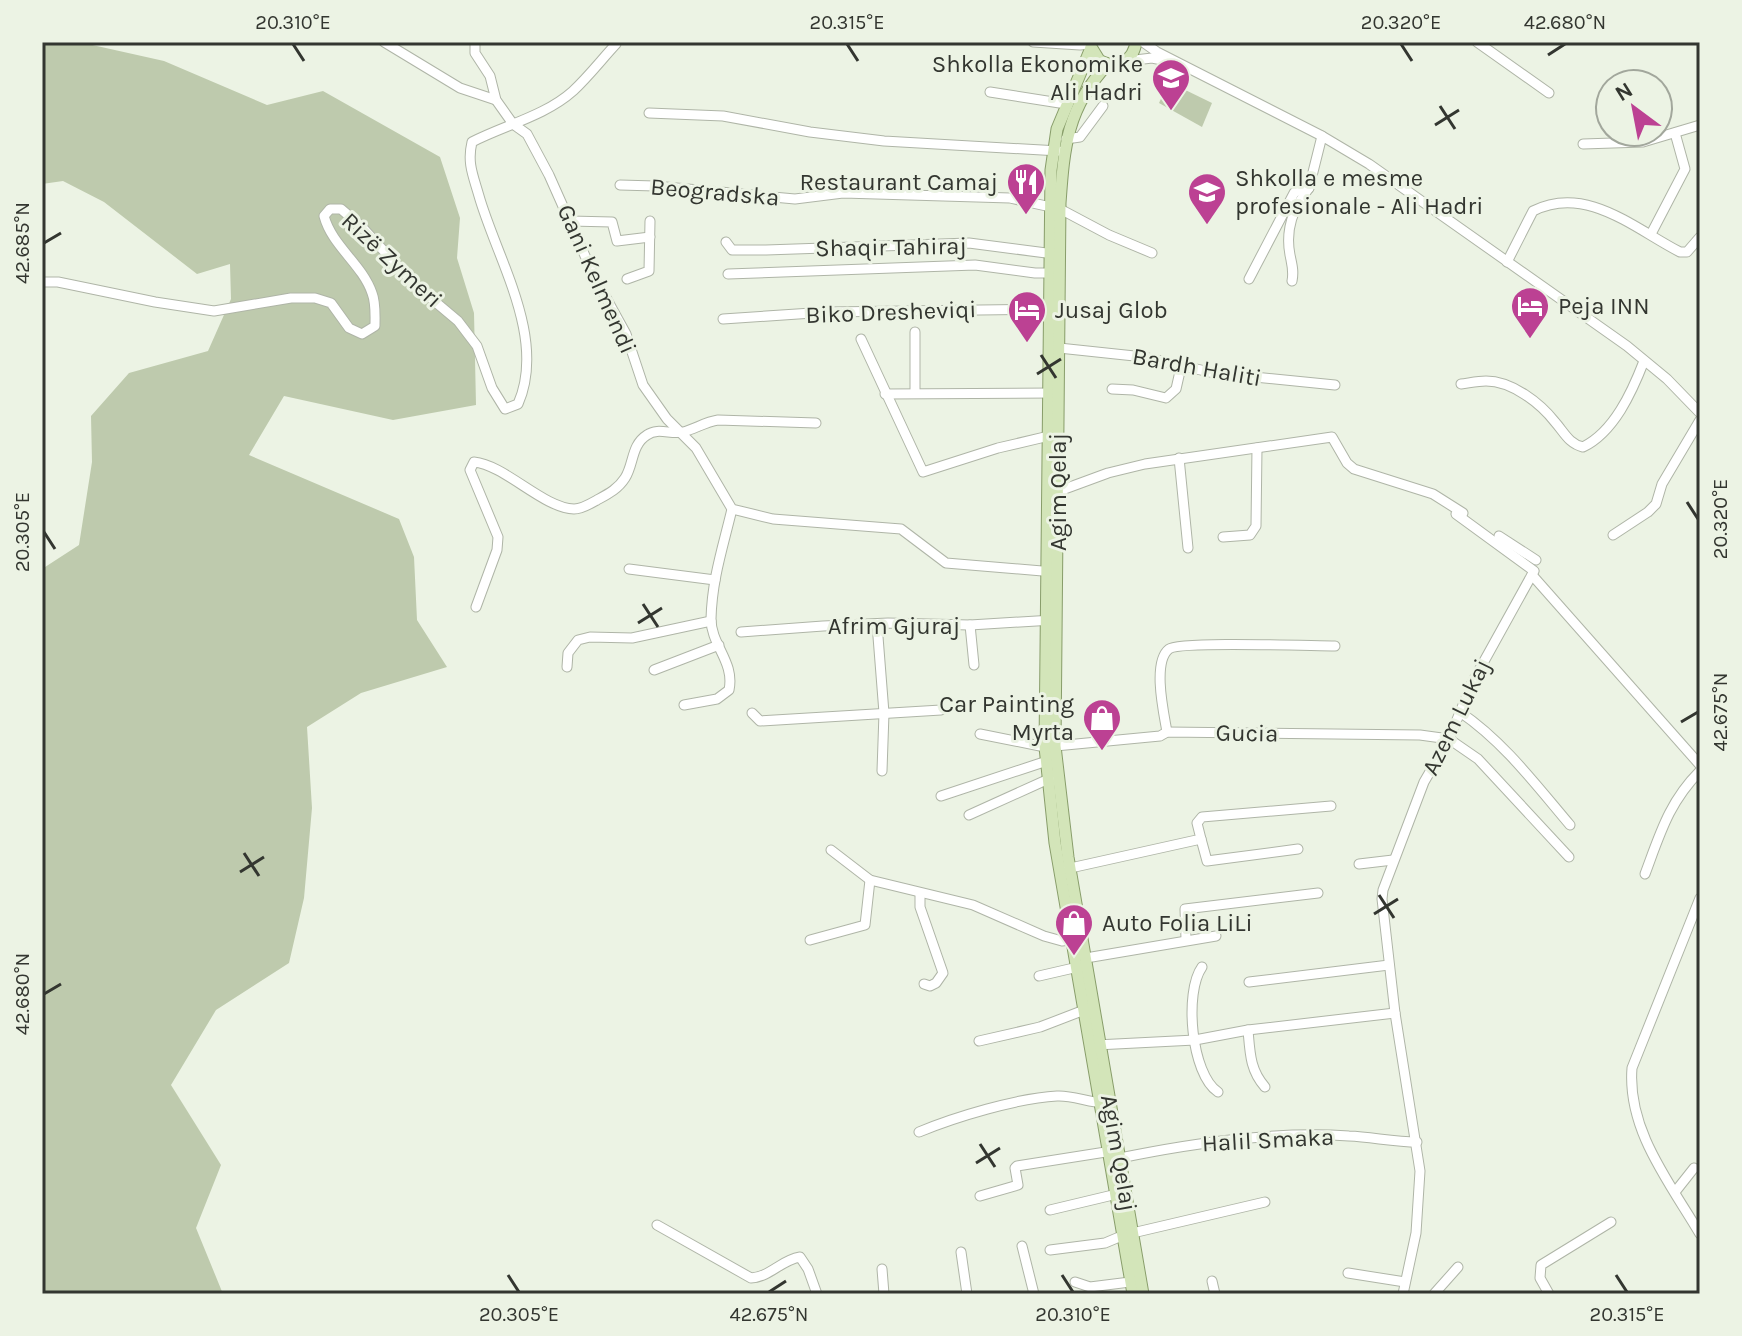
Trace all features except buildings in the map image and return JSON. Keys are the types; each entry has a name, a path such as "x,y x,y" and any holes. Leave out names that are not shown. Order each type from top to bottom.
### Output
{"main road":[{"path":"1091,45 1099,60 1108,64 1127,61 1136,42"},
{"name":"Agim Qelaj","path":"1091,45 1082,73 1066,104 1054,207 1050,747 1066,869 1116,1153 1132,1288"},
{"name":"Agim Qelaj","path":"1061,147 1076,108 1092,81 1108,64"},
{"name":"Agim Qelaj","path":"1053,494 1049,436 1059,348 1055,309"},
{"name":"Agim Qelaj","path":"1050,747 1047,761 1053,777"},
{"name":"Agim Qelaj","path":"1116,1153 1117,1194 1143,1294"}],"street":[{"path":"384,42 460,88 496,100"},
{"name":"Gani Kelmendi","path":"464,42 490,76 496,100 513,124 527,134 594,276 626,334 643,385 712,472 732,509"},
{"name":"Gani Kelmendi","path":"475,42 475,53"},
{"path":"1033,42 1091,45"},
{"path":"1143,42 1369,164 1644,361 1700,413"},
{"path":"1477,42 1549,93"},
{"path":"513,124 541,112 572,92 616,44"},
{"path":"1127,61 1152,58 1176,62"},
{"path":"990,92 1066,104"},
{"path":"649,113 723,116 884,141 1061,147 1080,137 1103,106"},
{"name":"Rizë Zymeri","path":"42,282 58,282 214,311 291,298 315,298 331,303 349,328 362,334 375,326 373,295 361,272 332,236 324,216 330,209 341,209 362,227 414,284 458,321 477,346 492,388 505,409 518,404 525,388 528,348 511,285 468,159 472,142 513,124"},
{"path":"1583,144 1643,142 1700,125"},
{"path":"1651,234 1685,169 1675,133"},
{"path":"1292,281 1294,273 1289,240 1292,216 1297,202 1309,188 1322,136"},
{"name":"Beogradska","path":"620,185 771,198 810,198 843,193 1010,198 1054,207"},
{"path":"1249,279 1294,193 1301,188 1309,188"},
{"path":"1507,262 1533,211 1557,202 1599,208 1680,252 1687,252 1700,237"},
{"path":"1054,207 1152,253"},
{"path":"570,221 612,222 617,241 650,237"},
{"path":"627,279 649,271 650,221"},
{"name":"Shaqir Tahiraj","path":"726,242 732,250 969,243 1054,254"},
{"path":"728,274 975,265 1054,273"},
{"name":"Biko Dresheviqi","path":"723,319 827,312 1055,309"},
{"path":"915,332 915,393"},
{"name":"Agim Qelaj","path":"861,339 923,472 998,448 1049,436"},
{"name":"Bardh Haliti","path":"1059,348 1144,357 1181,367 1258,379 1335,385"},
{"path":"1461,384 1486,381 1519,392 1551,417 1575,445 1583,447 1604,432 1626,400 1644,361"},
{"path":"1112,389 1133,390 1166,398 1176,389 1181,367"},
{"path":"885,394 1054,393"},
{"path":"476,607 497,550 498,537 470,470 474,462 488,466 558,505 574,509 585,507 617,489 627,475 637,445 647,434 659,430 683,432 718,420 816,423"},
{"path":"1613,535 1656,504 1662,484 1700,420"},
{"path":"1053,494 1118,470 1179,458 1332,437 1354,469 1433,494 1536,560"},
{"path":"1223,537 1250,535 1256,526 1257,448"},
{"path":"1179,458 1188,548"},
{"path":"684,705 717,699 729,690 731,672 711,621 717,560 732,509 773,519 901,529 946,563 1052,572"},
{"path":"1456,514 1534,568 1532,575 1700,765"},
{"path":"629,569 715,580"},
{"name":"Azem Lukaj","path":"1403,1294 1416,1233 1420,1171 1395,1013 1382,899 1393,860 1408,829 1424,782 1449,739 1470,686 1532,575"},
{"name":"Afrim Gjuraj","path":"741,632 877,624 970,625 1052,620"},
{"path":"567,667 568,653 578,640 590,637 632,638 711,621"},
{"path":"877,624 884,713 882,771"},
{"path":"970,625 974,665"},
{"path":"654,670 719,645"},
{"path":"1167,732 1160,680 1162,658 1168,649 1177,646 1335,646"},
{"path":"752,713 760,721 941,710"},
{"path":"1460,712 1510,756 1570,825"},
{"name":"Gucia","path":"1050,747 1160,736 1167,732 1420,735 1449,739"},
{"path":"980,734 1050,747"},
{"path":"1449,739 1478,759 1569,857"},
{"path":"941,796 1047,761"},
{"path":"1645,874 1669,810 1684,787 1700,771"},
{"path":"969,815 1053,777"},
{"path":"1298,849 1207,861 1197,823 1202,817 1331,806"},
{"path":"1066,869 1201,839"},
{"path":"831,850 870,880 973,905 1044,936 1062,941 1078,939"},
{"path":"1359,864 1393,860"},
{"path":"810,940 865,925 870,880"},
{"path":"920,893 925,922 943,973 936,983 930,986 924,984"},
{"path":"1186,939 1185,909 1318,893"},
{"path":"1700,898 1632,1068 1630,1086 1648,1148 1700,1234"},
{"path":"1039,976 1082,962 1186,939 1216,936"},
{"path":"1249,982 1389,965"},
{"path":"1202,967 1193,987 1195,1040 1202,1069 1212,1088 1218,1092"},
{"path":"979,1041 1040,1027 1090,1009"},
{"path":"1096,1045 1195,1040 1248,1030 1395,1013"},
{"path":"1248,1030 1251,1063 1255,1075 1265,1087"},
{"path":"919,1132 945,1121 1020,1101 1057,1095 1106,1102"},
{"name":"Halil Smaka","path":"980,1196 1018,1185 1017,1166 1116,1153 1288,1136 1348,1136 1417,1142"},
{"path":"1675,1192 1694,1168"},
{"path":"1050,1210 1117,1194"},
{"path":"1128,1234 1265,1202"},
{"path":"1549,1294 1540,1278 1541,1265 1611,1222"},
{"path":"657,1225 751,1278 762,1278 790,1258 800,1257 817,1294"},
{"name":"Agim Qelaj","path":"1050,1250 1105,1243 1128,1234"},
{"path":"1022,1246 1034,1294"},
{"path":"961,1252 967,1294"},
{"path":"1437,1293 1458,1267"},
{"path":"882,1269 884,1294"},
{"path":"1348,1273 1405,1282"},
{"path":"1212,1281 1215,1294"},
{"name":"Agim Qelaj","path":"1075,1282 1090,1287 1132,1288"}],"green space":[{"path":"42,42 79,42 164,61 267,105 323,91 440,157 460,218 457,258 474,313 476,405 393,420 284,396 249,455 399,519 414,557 417,620 447,667 361,693 307,727 312,808 304,898 289,963 216,1010 171,1085 221,1165 196,1228 223,1294 42,1294 42,569 79,545 92,462 91,416 129,373 208,351 231,299 230,264 197,274 104,202 63,181 42,184"},
{"path":"1169,82 1212,103 1202,127 1159,103"}],"place":[{"name":"Shkolla Ekonomike Ali Hadri","path":"1171,112"},
{"name":"Restaurant Camaj","path":"1026,216"},
{"name":"Shkolla e mesme profesionale - Ali Hadri","path":"1207,226"},
{"name":"Peja INN","path":"1530,340"},
{"name":"Jusaj Glob","path":"1027,344"},
{"name":"Car Painting Myrta","path":"1102,752"},
{"name":"Auto Folia LiLi","path":"1074,957"}]}
